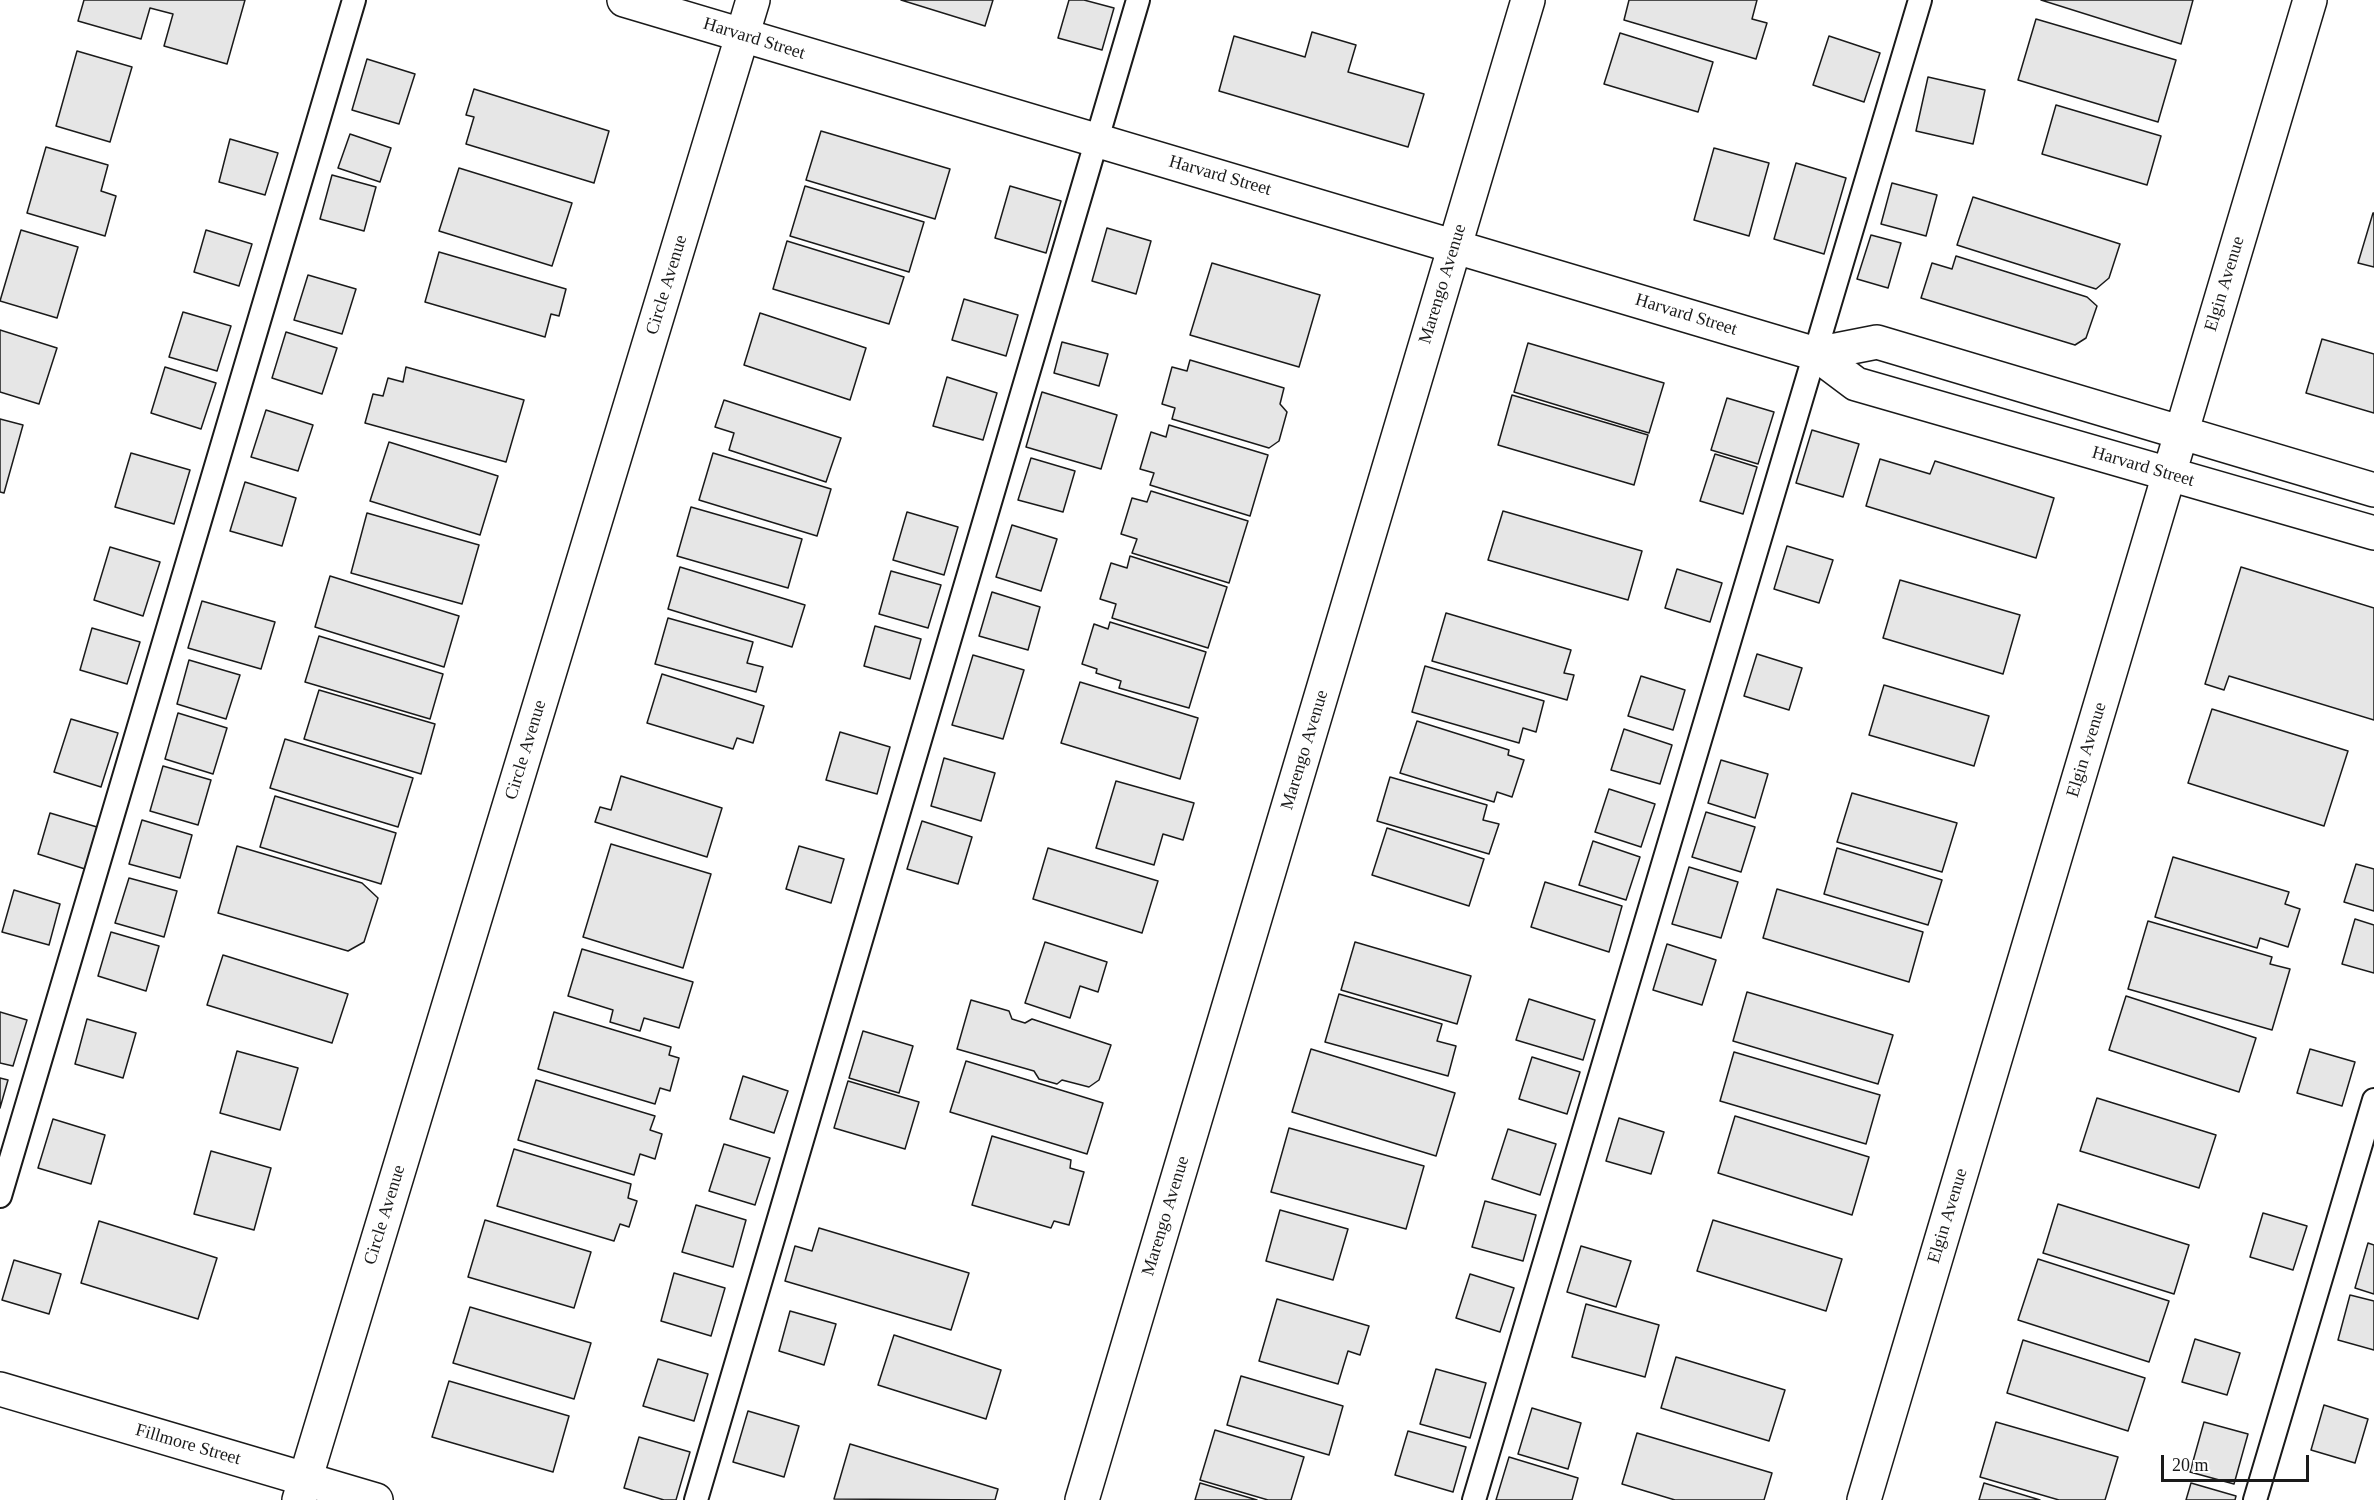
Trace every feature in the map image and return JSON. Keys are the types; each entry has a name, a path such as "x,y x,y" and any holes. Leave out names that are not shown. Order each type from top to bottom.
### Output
{"street":[{"name":"Harvard Street","path":"624,0 1816,354 1856,384 2374,533"},
{"name":"Circle Avenue","path":"302,1489 753,0"},
{"name":"Marengo Avenue","path":"1082,1500 1528,0"},
{"name":"Elgin Avenue","path":"1864,1500 2310,0"},
{"name":"Harvard Street","path":"1816,354 1877,342 2374,489"},
{"name":"Fillmore Street","path":"0,1389 302,1489 376,1500"}],"lane":[{"path":"0,1196 354,0"},
{"path":"696,1500 1138,0"},
{"path":"1474,1500 1920,0"},
{"path":"2255,1500 2374,1100"}],"building":[{"path":"84,0 245,0 227,64 164,46 173,14 150,8 141,39 78,21"},
{"path":"901,0 993,0 985,26"},
{"path":"1069,0 1084,0 1114,8 1102,50 1058,38"},
{"path":"1629,0 1757,0 1752,19 1767,23 1756,59 1624,20"},
{"path":"2041,0 2193,0 2181,44"},
{"path":"2036,19 2176,60 2158,122 2018,80"},
{"path":"1312,32 1356,45 1348,72 1424,94 1408,147 1219,91 1234,36 1305,57"},
{"path":"1620,33 1713,62 1698,112 1604,84"},
{"path":"1829,36 1880,53 1864,102 1813,85"},
{"path":"77,51 132,67 110,142 56,126"},
{"path":"367,59 415,74 399,124 352,110"},
{"path":"1928,77 1985,90 1973,144 1916,131"},
{"path":"474,89 609,131 594,183 466,144 474,117 466,115"},
{"path":"2056,105 2161,136 2147,185 2042,154"},
{"path":"821,131 950,169 935,219 806,180"},
{"path":"350,134 391,148 380,182 338,168"},
{"path":"230,139 278,153 265,195 219,182"},
{"path":"46,147 108,165 101,191 116,196 105,236 27,213"},
{"path":"1714,148 1769,163 1749,236 1694,220"},
{"path":"1796,163 1846,178 1824,254 1774,239"},
{"path":"459,168 572,203 552,266 439,231"},
{"path":"332,175 376,187 364,231 320,219"},
{"path":"1892,183 1937,195 1926,236 1881,224"},
{"path":"805,186 924,222 909,272 790,236"},
{"path":"1010,186 1061,201 1046,253 995,238"},
{"path":"1973,197 2120,244 2109,278 2096,289 1957,245"},
{"path":"2374,213 2374,267 2358,263"},
{"path":"1107,228 1151,241 1136,294 1092,281"},
{"path":"21,230 78,247 57,318 0,301"},
{"path":"206,230 252,244 239,286 194,272"},
{"path":"1871,235 1901,243 1888,288 1857,279"},
{"path":"787,241 904,277 889,324 773,289"},
{"path":"439,252 566,289 559,316 551,314 545,337 425,302"},
{"path":"1956,256 2087,297 2097,306 2086,338 2075,345 1921,298 1932,263 1952,269"},
{"path":"1212,263 1320,295 1299,367 1190,335"},
{"path":"308,275 356,289 342,334 294,320"},
{"path":"964,299 1018,315 1006,356 952,340"},
{"path":"183,312 231,326 217,371 169,357"},
{"path":"760,313 866,348 850,400 744,365"},
{"path":"0,330 57,348 39,404 0,392"},
{"path":"286,332 337,348 322,394 272,378"},
{"path":"2322,339 2374,354 2374,413 2306,393"},
{"path":"1062,342 1108,354 1099,386 1054,373"},
{"path":"1528,343 1664,383 1649,433 1514,392"},
{"path":"1190,360 1284,388 1280,404 1287,412 1279,441 1269,448 1172,419 1175,408 1162,404 1172,367 1187,371"},
{"path":"165,367 216,383 201,429 151,413"},
{"path":"406,367 524,400 506,462 365,423 373,394 383,396 388,378 403,382"},
{"path":"947,377 997,393 983,440 933,426"},
{"path":"1042,392 1117,415 1101,469 1026,447"},
{"path":"1512,395 1648,435 1634,485 1498,445"},
{"path":"1727,398 1774,412 1758,464 1711,450"},
{"path":"724,400 841,438 826,482 729,450 734,433 715,427"},
{"path":"266,410 313,425 298,471 251,457"},
{"path":"0,419 23,425 4,493 0,492"},
{"path":"1169,425 1268,455 1250,516 1150,485 1154,473 1140,469 1151,432 1166,437"},
{"path":"1812,430 1859,444 1843,497 1796,483"},
{"path":"389,442 498,476 480,535 370,501"},
{"path":"131,453 190,470 174,524 115,507"},
{"path":"713,453 831,489 817,536 699,500"},
{"path":"1715,454 1757,467 1743,514 1700,501"},
{"path":"1031,458 1075,471 1063,512 1018,500"},
{"path":"1880,459 1930,474 1935,461 2054,498 2036,558 1866,506"},
{"path":"245,482 296,498 282,546 230,531"},
{"path":"1151,491 1248,521 1229,583 1132,553 1137,539 1121,534 1132,498 1147,502"},
{"path":"691,507 802,539 788,588 677,556"},
{"path":"1503,511 1642,551 1628,600 1488,560"},
{"path":"907,512 958,527 944,575 893,560"},
{"path":"367,513 479,545 462,604 351,573"},
{"path":"1012,525 1057,539 1041,591 996,577"},
{"path":"1787,546 1833,560 1819,603 1774,589"},
{"path":"110,547 160,562 143,616 94,600"},
{"path":"1130,556 1227,587 1208,648 1112,618 1116,604 1100,599 1111,563 1127,568"},
{"path":"680,567 805,605 792,647 668,609"},
{"path":"2241,567 2374,608 2374,720 2229,676 2224,690 2205,684"},
{"path":"1677,569 1722,583 1710,622 1665,608"},
{"path":"891,571 941,585 928,628 879,614"},
{"path":"330,576 459,616 444,667 315,627"},
{"path":"1900,580 2020,615 2003,674 1883,638"},
{"path":"992,592 1040,607 1028,650 979,636"},
{"path":"202,601 275,622 261,669 188,648"},
{"path":"1446,613 1571,650 1564,673 1574,675 1567,700 1432,661"},
{"path":"668,618 753,642 747,663 763,667 756,692 655,664"},
{"path":"1110,622 1206,652 1189,708 1119,688 1121,681 1096,673 1097,669 1082,664 1094,624 1108,629"},
{"path":"875,626 921,639 910,679 864,666"},
{"path":"92,628 140,642 127,684 80,670"},
{"path":"319,636 443,674 430,719 305,682"},
{"path":"1757,654 1802,668 1789,710 1744,696"},
{"path":"973,655 1024,670 1003,739 952,725"},
{"path":"189,660 240,675 226,719 177,704"},
{"path":"1425,666 1544,701 1536,732 1523,728 1519,743 1412,712"},
{"path":"662,674 764,706 753,743 737,738 733,749 647,723"},
{"path":"1641,676 1685,690 1673,730 1628,716"},
{"path":"1080,682 1198,718 1180,779 1061,743"},
{"path":"1884,685 1989,716 1974,766 1869,735"},
{"path":"319,690 435,724 421,774 304,739"},
{"path":"2212,709 2348,751 2324,826 2188,783"},
{"path":"178,713 227,728 213,774 165,759"},
{"path":"71,719 118,733 101,787 54,772"},
{"path":"1417,721 1509,750 1508,755 1524,760 1512,797 1497,792 1494,802 1400,773"},
{"path":"1624,729 1672,745 1660,784 1611,770"},
{"path":"840,732 890,747 877,794 826,780"},
{"path":"285,739 413,778 398,827 270,788"},
{"path":"944,758 995,773 981,821 931,806"},
{"path":"1721,760 1768,774 1755,818 1708,803"},
{"path":"163,766 211,780 198,825 150,811"},
{"path":"621,776 722,808 707,857 595,822 600,807 611,810"},
{"path":"1390,777 1487,805 1483,820 1499,824 1489,854 1377,821"},
{"path":"1116,781 1194,803 1183,840 1163,834 1154,865 1096,848"},
{"path":"1609,789 1655,804 1641,847 1595,832"},
{"path":"1852,793 1957,823 1942,872 1837,842"},
{"path":"275,796 396,833 381,884 260,847"},
{"path":"1706,812 1755,827 1741,872 1692,857"},
{"path":"50,813 97,827 85,869 38,854"},
{"path":"142,820 192,835 180,878 129,864"},
{"path":"922,821 972,837 958,884 907,869"},
{"path":"1387,828 1484,859 1469,906 1372,875"},
{"path":"1593,841 1640,857 1626,900 1579,885"},
{"path":"611,844 711,874 683,968 583,937"},
{"path":"237,846 362,883 378,898 364,942 348,951 218,913"},
{"path":"799,846 844,859 831,903 786,889"},
{"path":"1048,848 1158,881 1142,933 1033,899"},
{"path":"1837,848 1942,880 1928,925 1824,894"},
{"path":"2173,857 2289,892 2285,904 2300,909 2288,947 2260,938 2257,948 2155,917"},
{"path":"2356,864 2374,869 2374,911 2344,902"},
{"path":"1689,867 1738,882 1721,938 1672,924"},
{"path":"129,878 177,891 164,937 115,923"},
{"path":"1545,882 1622,906 1609,952 1531,927"},
{"path":"1777,889 1923,932 1909,982 1763,938"},
{"path":"14,890 60,904 49,945 2,932"},
{"path":"2355,919 2374,925 2374,973 2342,964"},
{"path":"2148,921 2272,957 2270,964 2290,969 2272,1030 2128,989"},
{"path":"111,932 159,946 146,991 98,976"},
{"path":"1045,942 1107,962 1098,992 1080,986 1070,1018 1025,1003"},
{"path":"1355,942 1471,976 1457,1024 1341,990"},
{"path":"1667,944 1716,960 1702,1005 1653,990"},
{"path":"582,949 693,982 679,1028 644,1018 640,1031 610,1022 613,1010 568,996"},
{"path":"223,955 348,994 332,1043 207,1005"},
{"path":"1747,992 1893,1035 1878,1084 1733,1041"},
{"path":"1339,994 1442,1024 1437,1041 1456,1046 1448,1076 1325,1042"},
{"path":"2126,996 2256,1038 2239,1092 2109,1050"},
{"path":"1529,999 1595,1020 1583,1060 1516,1040"},
{"path":"971,1000 1009,1011 1012,1019 1025,1023 1032,1019 1111,1045 1099,1080 1089,1087 1062,1080 1057,1084 1039,1079 1034,1071 957,1049"},
{"path":"0,1012 27,1020 13,1066 0,1063"},
{"path":"554,1012 671,1047 669,1055 679,1058 670,1091 660,1088 655,1104 538,1069"},
{"path":"87,1019 136,1033 123,1078 75,1064"},
{"path":"863,1031 913,1046 899,1093 849,1078"},
{"path":"1311,1049 1455,1093 1436,1156 1292,1112"},
{"path":"2310,1049 2355,1062 2342,1106 2297,1093"},
{"path":"237,1051 298,1068 280,1130 220,1113"},
{"path":"1734,1052 1880,1095 1866,1144 1720,1101"},
{"path":"1532,1057 1580,1072 1567,1114 1519,1099"},
{"path":"966,1061 1103,1103 1087,1154 950,1112"},
{"path":"743,1076 788,1091 774,1133 730,1119"},
{"path":"0,1078 8,1080 0,1108"},
{"path":"536,1080 655,1116 650,1130 662,1134 655,1159 640,1154 634,1175 518,1140"},
{"path":"848,1081 919,1102 905,1149 834,1128"},
{"path":"2097,1098 2216,1135 2199,1188 2080,1151"},
{"path":"1735,1116 1869,1157 1852,1215 1718,1173"},
{"path":"1619,1118 1664,1132 1651,1174 1606,1161"},
{"path":"53,1119 105,1135 91,1184 38,1168"},
{"path":"1289,1128 1424,1166 1406,1229 1271,1192"},
{"path":"1508,1129 1556,1144 1540,1195 1492,1179"},
{"path":"992,1136 1071,1160 1070,1168 1084,1172 1069,1225 1054,1221 1051,1228 972,1205"},
{"path":"724,1144 770,1158 755,1205 709,1191"},
{"path":"514,1149 631,1184 628,1198 637,1201 629,1227 620,1224 614,1241 497,1206"},
{"path":"211,1151 271,1168 254,1230 194,1214"},
{"path":"1485,1201 1536,1215 1523,1261 1472,1247"},
{"path":"2058,1204 2189,1245 2174,1294 2043,1253"},
{"path":"696,1205 746,1220 733,1267 682,1252"},
{"path":"1280,1210 1348,1229 1333,1280 1266,1261"},
{"path":"2263,1213 2307,1226 2293,1270 2250,1257"},
{"path":"485,1220 591,1252 574,1308 468,1277"},
{"path":"1713,1220 1842,1259 1826,1311 1697,1271"},
{"path":"99,1221 217,1258 198,1319 81,1283"},
{"path":"819,1228 969,1273 951,1330 785,1281 795,1246 812,1251"},
{"path":"2368,1243 2374,1245 2374,1294 2355,1288"},
{"path":"1581,1246 1631,1261 1616,1307 1567,1292"},
{"path":"2038,1259 2169,1301 2149,1362 2018,1320"},
{"path":"14,1260 61,1274 49,1314 2,1300"},
{"path":"674,1273 725,1288 711,1336 661,1321"},
{"path":"1470,1274 1514,1288 1500,1332 1456,1318"},
{"path":"2350,1295 2374,1301 2374,1350 2338,1340"},
{"path":"1277,1299 1369,1326 1360,1355 1348,1351 1338,1384 1259,1361"},
{"path":"1586,1304 1659,1325 1645,1377 1572,1357"},
{"path":"470,1307 591,1343 574,1399 453,1363"},
{"path":"790,1311 836,1324 824,1365 779,1351"},
{"path":"894,1335 1001,1370 986,1419 878,1385"},
{"path":"2195,1339 2240,1353 2227,1395 2182,1382"},
{"path":"2023,1340 2145,1378 2128,1431 2007,1393"},
{"path":"1676,1357 1785,1390 1769,1441 1661,1408"},
{"path":"658,1359 708,1374 694,1421 643,1406"},
{"path":"1436,1369 1486,1383 1470,1438 1420,1424"},
{"path":"1241,1376 1343,1406 1329,1455 1227,1425"},
{"path":"449,1381 569,1416 553,1472 432,1437"},
{"path":"2324,1405 2368,1419 2355,1463 2311,1450"},
{"path":"1532,1408 1581,1423 1568,1469 1518,1454"},
{"path":"748,1411 799,1426 784,1477 733,1462"},
{"path":"1996,1422 2118,1457 2105,1500 2059,1500 1980,1477"},
{"path":"2204,1422 2248,1434 2234,1484 2190,1472"},
{"path":"1215,1430 1304,1457 1291,1500 1268,1500 1200,1480"},
{"path":"1408,1431 1466,1447 1453,1492 1395,1475"},
{"path":"1637,1433 1772,1473 1764,1500 1675,1500 1622,1484"},
{"path":"639,1437 690,1452 676,1500 664,1500 624,1488"},
{"path":"850,1444 998,1489 995,1500 834,1499"},
{"path":"1509,1457 1578,1478 1572,1500 1496,1500"},
{"path":"1200,1483 1257,1500 1195,1500"},
{"path":"1984,1483 2040,1500 1979,1500"},
{"path":"2191,1483 2236,1496 2235,1500 2186,1500"}]}
